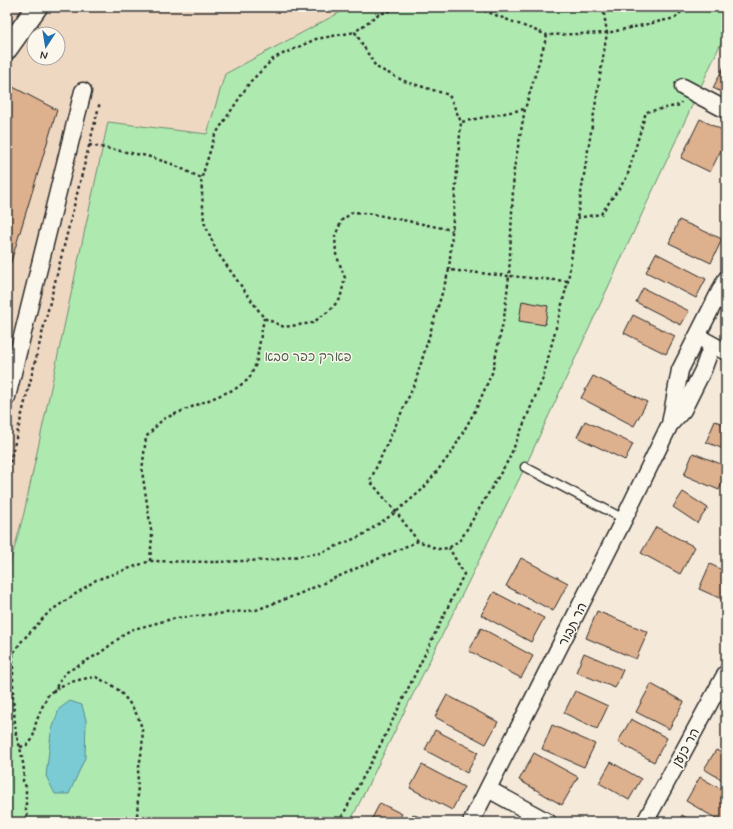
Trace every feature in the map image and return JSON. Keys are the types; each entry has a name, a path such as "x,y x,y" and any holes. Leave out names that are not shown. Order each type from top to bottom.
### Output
{"street":[{"path":"7,49 37,7"},
{"path":"683,87 726,110"},
{"path":"7,397 84,90"},
{"name":"הר תבור","path":"471,822 624,519 670,424 680,370 726,279"},
{"path":"697,337 719,348"},
{"name":"הר תבור","path":"670,424 683,410 702,370 719,348"},
{"name":"הר כנען","path":"645,822 726,673"},
{"path":"488,789 548,822"}],"lane":[{"path":"525,467 624,519"}],"path":[{"path":"402,7 377,15 355,32 316,39 274,58 250,82 215,135 202,178 204,222 217,252 264,318 284,327 312,323 329,311 340,299 345,278 336,254 335,236 342,220 353,212 373,214 452,230"},
{"path":"454,7 485,11 547,35 607,33 675,18 686,7"},
{"path":"355,32 376,67 404,81 448,95 461,122 449,270 415,383 370,481 418,541 438,549 449,548 461,539 509,459 543,378 568,281 607,33 603,7"},
{"path":"7,662 21,642 49,612 96,580 150,561 215,562 274,560 320,553 361,536 396,512 423,489 452,452 476,409 492,373 504,318 509,276 514,169 525,109 547,35"},
{"path":"577,218 601,214 627,178 646,112 680,105 683,87"},
{"path":"7,474 100,102"},
{"path":"461,122 525,109"},
{"path":"89,145 147,156 172,164 202,178"},
{"path":"449,270 568,281"},
{"path":"150,561 152,536 142,471 146,437 163,419 235,389 249,379 256,364 264,318"},
{"path":"53,692 65,673 100,653 130,630 176,618 256,610 300,594 418,541"},
{"path":"339,822 385,735 464,574 449,548"},
{"path":"13,654 13,700 16,735 20,747 24,771 23,781 27,792 26,811 28,822"},
{"path":"20,747 28,744 32,740 35,724 48,695 57,688 73,682 96,677 117,690 132,707 140,722 142,731 136,822"}],"shaded area":[{"path":"7,7 350,7 225,74 207,134 108,123 24,513 7,575"}],"green space":[{"name":"פארק כפר סבא","path":"350,7 726,7 726,32 525,467 350,822 7,822 7,575 24,513 108,122 207,134 225,74"}],"water":[{"path":"70,701 82,705 86,720 85,758 69,794 55,794 46,776 51,733 59,709"}],"building":[{"path":"726,62 726,94 713,88"},
{"path":"13,87 57,110 7,275 7,94"},
{"path":"700,119 726,132 726,140 710,172 681,158"},
{"path":"679,220 722,239 711,263 669,243"},
{"path":"656,253 706,279 696,298 646,272"},
{"path":"643,288 689,311 681,325 636,302"},
{"path":"522,301 548,306 545,325 519,321"},
{"path":"633,315 675,336 666,354 624,333"},
{"path":"593,376 647,402 634,426 581,398"},
{"path":"585,421 633,444 625,460 577,437"},
{"path":"715,421 726,425 726,450 706,442"},
{"path":"693,453 726,466 726,474 719,490 684,475"},
{"path":"683,492 708,508 697,523 673,507"},
{"path":"656,527 695,547 680,574 641,553"},
{"path":"521,558 568,583 553,611 506,586"},
{"path":"710,564 726,572 726,601 699,589"},
{"path":"494,592 544,618 531,642 481,615"},
{"path":"597,611 648,632 636,659 586,638"},
{"path":"481,628 533,656 521,678 469,651"},
{"path":"584,653 623,670 615,688 576,672"},
{"path":"651,684 684,702 669,729 636,712"},
{"path":"575,691 608,706 597,729 564,713"},
{"path":"447,695 498,722 486,744 435,717"},
{"path":"631,719 667,738 654,762 618,742"},
{"path":"552,725 595,744 584,767 542,749"},
{"path":"435,730 478,752 467,773 425,750"},
{"path":"716,750 726,755 726,782 704,769"},
{"path":"534,753 578,777 562,805 519,780"},
{"path":"611,762 641,779 629,800 599,783"},
{"path":"422,765 464,787 452,810 410,788"},
{"path":"700,777 726,792 726,822 722,822 686,801"},
{"path":"380,803 402,814 397,822 370,822"},
{"path":"413,814 428,822 409,822"},
{"path":"682,815 694,822 679,822"}]}
